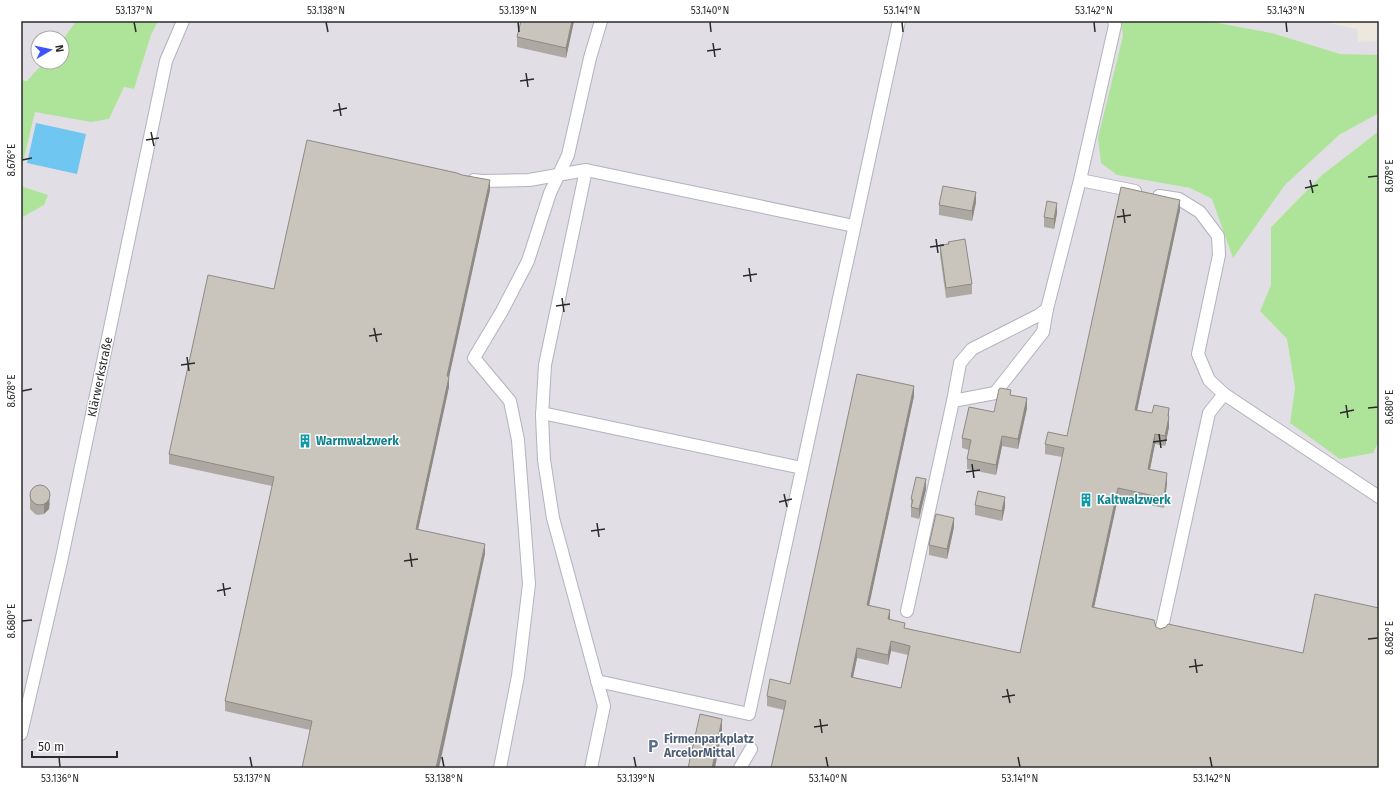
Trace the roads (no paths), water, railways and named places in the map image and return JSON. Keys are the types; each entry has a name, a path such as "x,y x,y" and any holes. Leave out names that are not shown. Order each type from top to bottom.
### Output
{"street":[{"name":"Klärwerkstraße","path":"21,734 61,562 166,61 183,21"},
{"path":"500,768 518,676 529,584 518,440 510,401 474,358 502,311 528,261 550,192 568,155 590,58 601,21"},
{"path":"597,681 749,714 899,21"},
{"path":"953,401 995,393 1043,332 1047,309 1080,180 1115,25 1114,21"},
{"path":"586,170 546,365 542,413 544,460 553,518 604,706 591,768"},
{"path":"463,178 482,181 529,180 586,170 854,226"},
{"path":"1080,180 1179,200 1200,212 1218,236 1219,255 1198,354 1210,380 1224,394 1379,497"},
{"path":"907,611 960,364 972,348 1039,315 1047,309"},
{"path":"1161,632 1209,413 1224,394"},
{"path":"542,413 802,468"},
{"path":"740,768 751,749"}],"water":[{"path":"36,123 86,134 77,174 27,163"}],"place":[{"name":"Warmwalzwerk","path":"305,441"},
{"name":"Kaltwalzwerk","path":"1086,500"},
{"name":"Firmenparkplatz ArcelorMittal","path":"653,746"}]}
